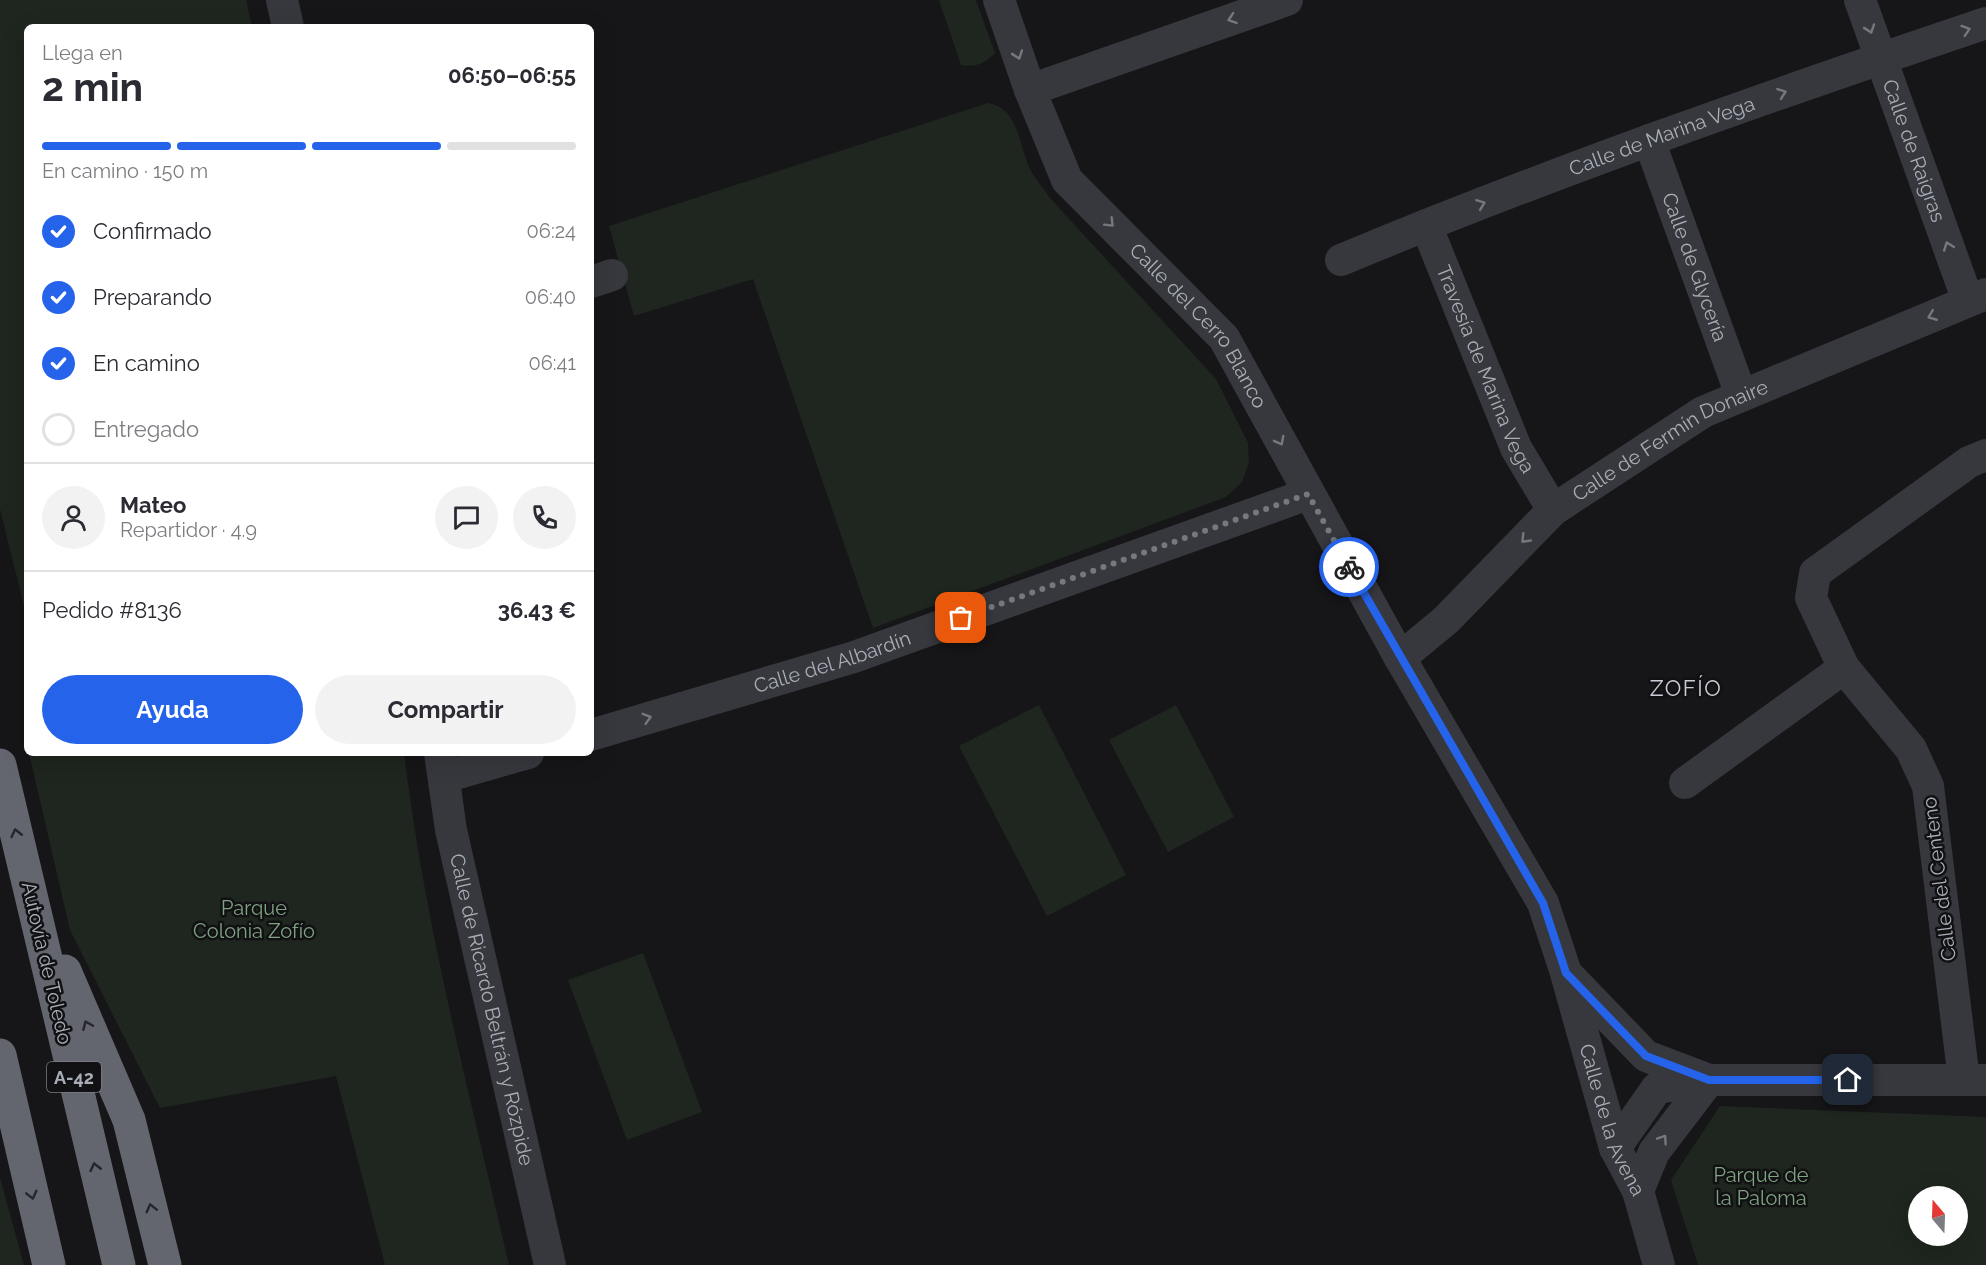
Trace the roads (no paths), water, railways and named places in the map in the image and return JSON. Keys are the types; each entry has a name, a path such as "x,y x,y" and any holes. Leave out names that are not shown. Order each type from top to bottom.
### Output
{"highway":[{"name":"Autovía de Toledo","path":"0,765 119,1265"},
{"path":"29,890 129,1120 165,1265"},
{"path":"0,1055 49,1265"}],"street":[{"path":"282,0 287,24"},
{"name":"Calle del Cerro Blanco","path":"999,0 1030,90 1067,180 1224,338 1400,658"},
{"path":"1030,90 1287,0"},
{"name":"Calle de Raigras","path":"1860,0 1880,59 1977,298"},
{"name":"Calle de Marina Vega","path":"1341,260 1649,140 1986,23"},
{"name":"Calle de Glycería","path":"1649,140 1741,394"},
{"name":"Travesía de Marina Vega","path":"1426,225 1516,448 1553,510"},
{"name":"Calle de Fermín Donaire","path":"1400,658 1446,620 1553,510 1703,412 1741,394 1977,298"},
{"name":"Calle del Centeno","path":"1975,1080 1928,786 1911,749 1844,668 1811,598 1815,573 1969,462 1986,455"},
{"name":"Calle del Albardín","path":"594,734 854,657 1308,494"},
{"name":"Calle de la Avena","path":"1400,658 1543,903 1566,973 1615,1148 1638,1191 1659,1265"},
{"path":"1685,783 1844,668"},
{"path":"442,765 506,756"},
{"name":"Calle de Ricardo Beltrán y Rózpide","path":"442,765 451,831 550,1265"},
{"path":"1566,973 1646,1056 1709,1080"},
{"path":"1638,1191 1654,1152 1709,1080"},
{"path":"1615,1148 1657,1088 1709,1080 1975,1080"}],"district":[{"name":"ZOFÍO","path":"1686,688"}],"park label":[{"name":"Parque Colonia Zofío","path":"254,920"},
{"name":"Parque de la Paloma","path":"1761,1186"}]}
